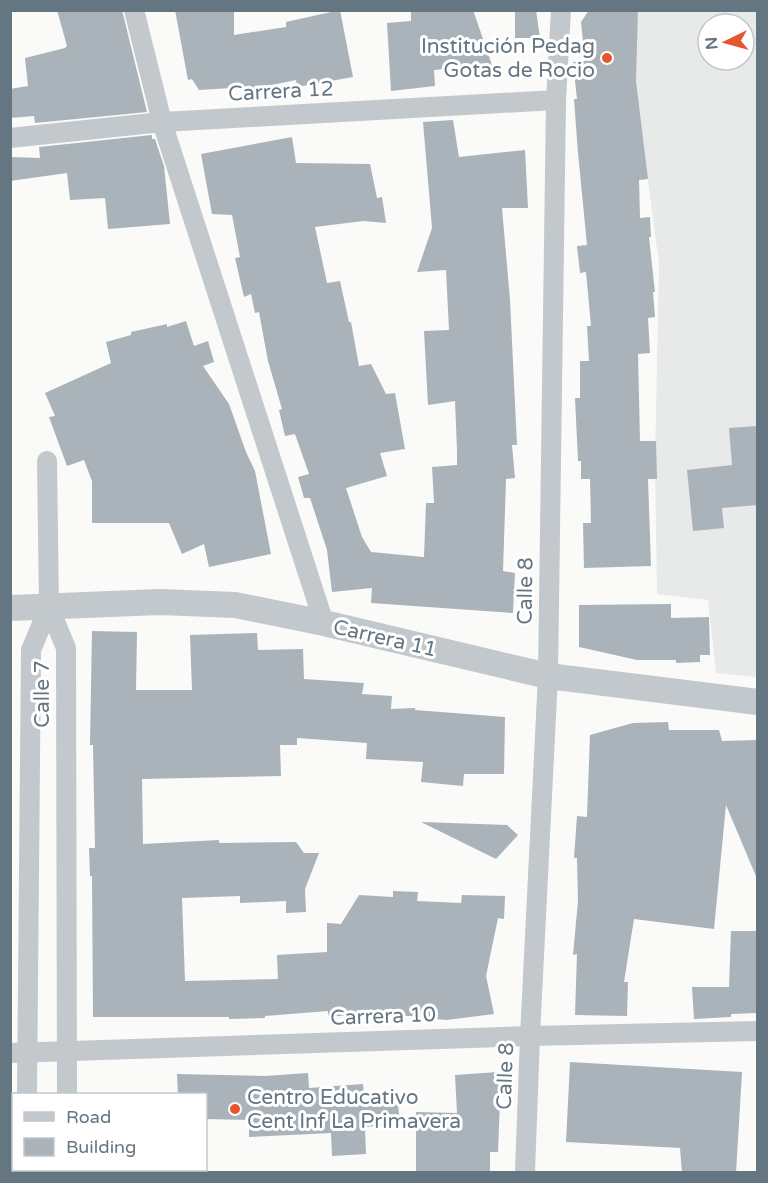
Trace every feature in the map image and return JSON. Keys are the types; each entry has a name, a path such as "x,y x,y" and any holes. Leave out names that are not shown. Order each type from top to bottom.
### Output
{"street":[{"path":"134,10 162,123 324,623"},
{"name":"Calle 8","path":"525,1173 548,676 556,100 561,10"},
{"name":"Carrera 12","path":"10,138 162,123 556,100"},
{"path":"47,460 49,607"},
{"name":"Carrera 11","path":"10,608 160,602 235,605 324,623 548,676 758,702"},
{"name":"Calle 7","path":"49,607 66,648 67,1093"},
{"name":"Calle 7","path":"27,1093 19,1052 31,650 49,607"},
{"name":"Carrera 10","path":"19,1052 758,1031"}],"shaded area":[{"path":"638,10 757,11 757,677 716,673 708,600 657,594 655,460 659,264 635,81"}],"building":[{"path":"57,10 122,10 147,112 35,123 34,116 10,118 10,89 28,86 25,58 67,46"},
{"path":"175,10 234,10 234,35 286,27 286,22 340,10 353,77 297,87 296,80 248,90 247,87 199,90 192,79 188,80"},
{"path":"411,10 473,10 492,65 434,70 435,86 391,91 387,23 411,21"},
{"path":"515,10 536,10 540,38 515,38"},
{"path":"589,10 638,10 636,81 648,179 639,180 640,218 650,217 651,237 649,237 655,292 653,292 655,317 648,318 650,353 638,354 640,441 656,441 657,479 648,479 651,566 584,568 583,523 591,523 590,479 581,479 575,398 580,398 580,361 589,361 587,326 591,326 586,272 580,273 577,246 587,245 578,153 574,99 577,99 573,62 585,61 581,22"},
{"path":"453,120 459,157 525,150 528,208 502,208 510,300 517,445 512,445 515,478 506,479 503,571 515,573 513,613 371,603 372,588 332,592 327,550 310,498 304,498 298,477 309,474 295,434 285,436 279,410 282,409 268,361 259,312 255,313 251,294 244,297 235,258 240,257 232,215 212,214 201,154 292,137 296,163 370,164 377,198 382,197 386,223 363,221 315,227 327,283 340,281 359,366 371,364 386,394 395,393 405,449 380,453 387,476 346,488 362,537 371,552 424,557 426,503 434,503 432,467 457,465 457,450 455,401 428,405 424,331 449,330 446,270 417,272 432,228 423,122"},
{"path":"152,135 164,166 170,224 108,229 105,198 70,200 67,173 10,181 10,157 40,158 39,147"},
{"path":"186,321 194,346 208,341 214,362 203,366 229,404 255,471 271,554 209,567 204,544 182,554 169,523 92,523 92,481 84,460 67,466 49,417 55,416 45,393 111,363 106,342 131,335 131,332 167,324 167,327"},
{"path":"758,426 758,505 722,508 724,528 693,531 687,470 732,465 729,428"},
{"path":"671,604 671,618 709,617 710,655 700,655 700,662 637,660 579,647 579,605"},
{"path":"92,631 137,632 136,690 192,690 190,635 257,633 258,650 303,649 304,679 364,683 362,694 392,696 391,709 415,708 415,710 505,717 504,774 464,774 463,786 421,782 423,762 366,759 367,743 297,738 297,745 280,745 281,776 142,779 143,844 219,840 219,843 296,842 304,853 319,853 305,889 306,912 286,913 286,901 240,903 240,896 182,898 185,981 278,979 277,955 327,952 327,923 341,924 359,895 393,897 393,891 418,892 417,901 461,903 462,895 505,896 504,919 498,918 486,976 494,1014 447,1020 419,1018 419,1016 328,1016 328,1011 265,1016 265,1018 229,1019 229,1017 93,1017 92,876 90,876 89,848 95,848 93,745 90,745"},
{"path":"668,722 669,730 719,730 722,741 758,740 758,881 726,805 714,929 634,919 624,982 628,982 627,1016 575,1015 577,954 573,955 578,901 577,858 574,858 577,816 587,817 590,735 633,723"},
{"path":"421,822 507,825 518,835 496,859"},
{"path":"731,931 758,931 758,1013 694,1019 692,987 729,987"},
{"path":"570,1062 742,1072 736,1173 682,1173 680,1148 566,1142"},
{"path":"498,1072 500,1101 498,1152 490,1152 490,1173 416,1173 416,1112 457,1113 455,1075"},
{"path":"308,1073 309,1088 363,1084 365,1105 398,1103 400,1124 365,1127 366,1154 332,1156 331,1133 249,1137 249,1120 207,1119 207,1093 178,1093 177,1074 265,1076"}],"place":[{"name":"Institución Pedag Gotas de Rocio","path":"607,58"},
{"name":"Centro Educativo Cent Inf La Primavera","path":"235,1109"}]}
